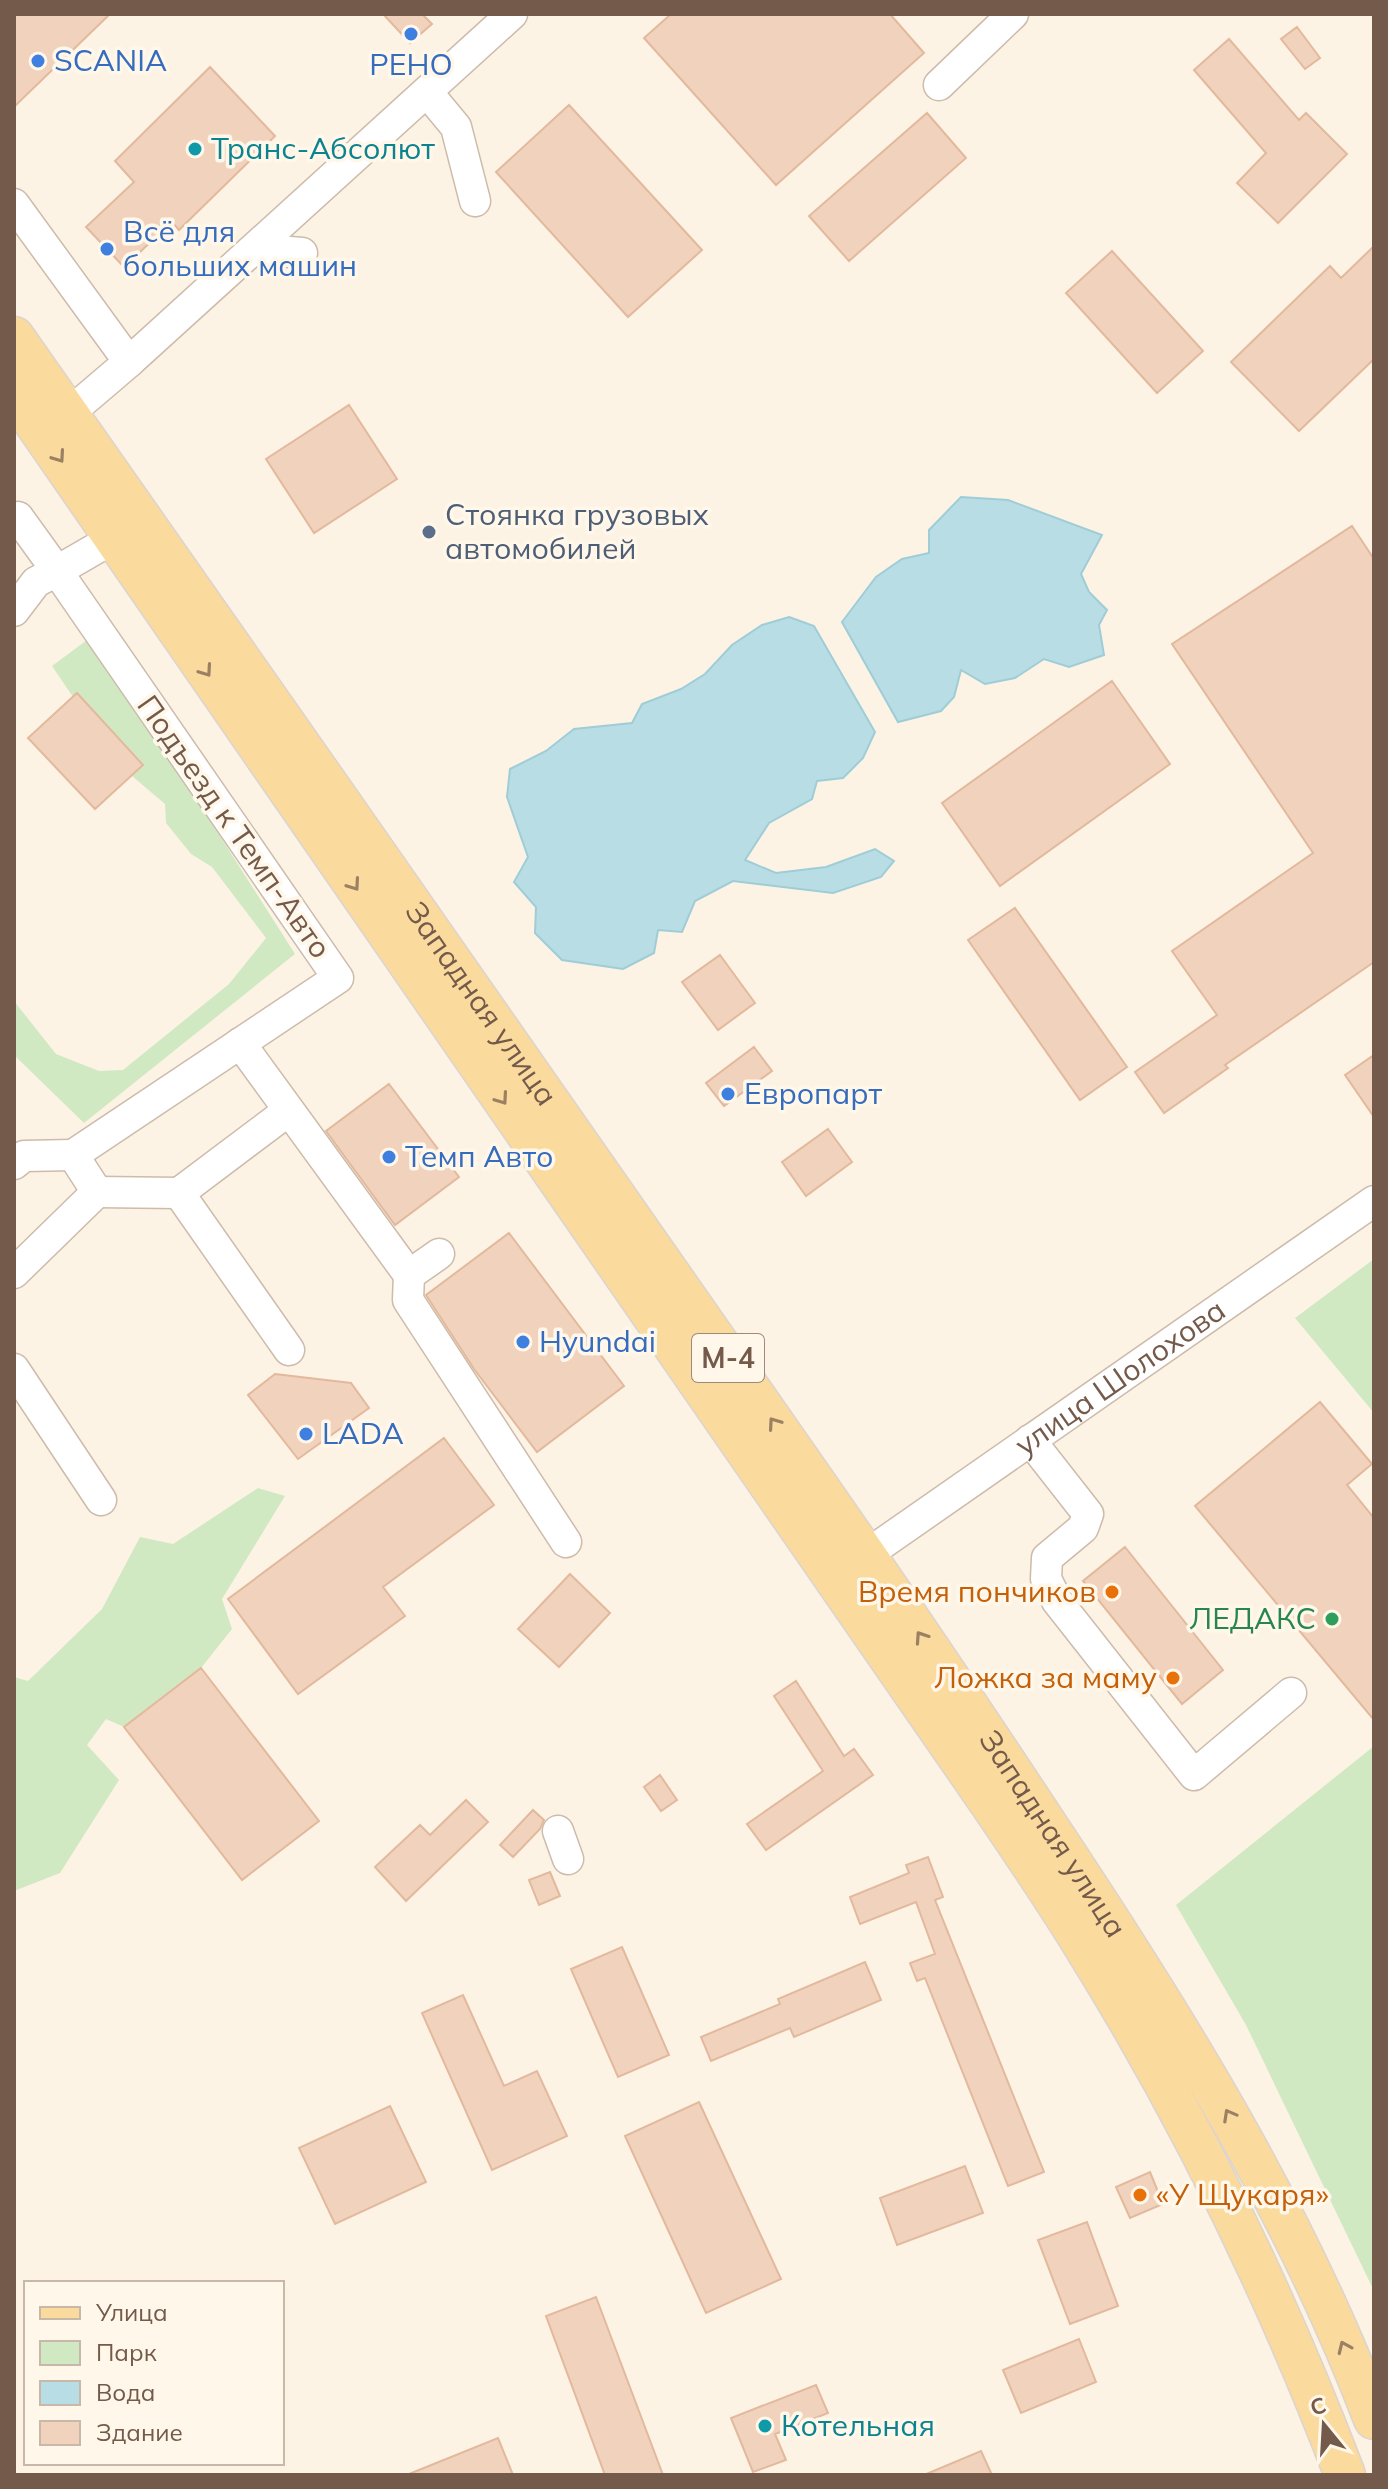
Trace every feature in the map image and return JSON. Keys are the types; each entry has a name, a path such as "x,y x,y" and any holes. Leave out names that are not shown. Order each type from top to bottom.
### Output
{"main road":[{"name":"Западная улица","path":"14,337 866,1555 1107,1915 1196,2057 1281,2208 1374,2419"},
{"name":"Западная улица","path":"14,393 982,1790 1084,1946 1162,2079 1237,2224 1284,2320 1345,2475"}],"street":[{"path":"68,414 512,14"},
{"path":"939,85 1013,14"},
{"path":"427,92 456,127 475,201"},
{"path":"14,204 129,362"},
{"path":"254,249 302,253"},
{"path":"15,516 57,571"},
{"path":"14,611 36,582 114,538"},
{"name":"Подъезд к Темп-Авто","path":"57,571 338,978 73,1155"},
{"path":"240,1043 409,1275 408,1300 566,1542"},
{"path":"14,1273 97,1192 179,1193 288,1111"},
{"path":"14,1164 24,1156 73,1155 97,1192"},
{"path":"179,1193 289,1350"},
{"name":"улица Шолохова","path":"866,1555 1374,1201"},
{"path":"409,1275 439,1254"},
{"path":"14,1369 101,1500"},
{"path":"1030,1440 1088,1514 1083,1528 1047,1558 1046,1579 1057,1601 1194,1775 1291,1693"},
{"path":"558,1831 568,1859"}],"green space":[{"path":"87,640 206,814 295,954 84,1123 14,1055 14,1001 56,1054 99,1071 123,1070 229,984 266,938 212,867 191,854 166,823 165,804 132,776 143,764 77,693 73,697 52,666"},
{"path":"1374,1259 1374,1413 1295,1318"},
{"path":"258,1488 285,1496 222,1599 232,1629 201,1668 124,1727 106,1719 87,1745 119,1780 60,1873 14,1891 14,1677 28,1681 102,1609 140,1537 173,1544"},
{"path":"1374,1746 1374,2291 1246,2025 1176,1905"}],"water":[{"path":"961,497 1008,500 1102,535 1081,574 1089,592 1107,610 1099,625 1104,655 1069,667 1044,659 1015,678 985,684 961,670 954,697 941,711 898,722 842,622 876,577 902,559 929,553 929,530"},
{"path":"789,617 814,626 875,732 863,758 843,778 817,781 812,799 769,823 745,860 776,873 826,867 875,849 894,861 881,877 833,893 733,881 695,901 682,932 658,930 654,953 623,969 562,960 535,933 536,907 514,882 528,857 507,797 510,769 546,751 574,729 632,723 642,704 681,689 705,674 732,645 762,625"}],"building":[{"name":"SCANIA","path":"14,14 110,14 14,107"},
{"name":"РЕНО","path":"383,14 422,14 432,24 410,43"},
{"path":"671,14 890,14 924,53 776,185 644,38"},
{"path":"1297,27 1320,58 1305,69 1281,39"},
{"path":"1229,39 1299,120 1306,113 1347,154 1278,223 1237,183 1266,153 1194,70"},
{"name":"Транс-Абсолют","path":"210,67 275,136 179,230 172,222 124,267 86,227 134,182 115,161"},
{"path":"569,105 702,250 628,317 496,172"},
{"path":"927,113 966,158 849,261 809,216"},
{"path":"1374,246 1374,359 1299,431 1231,362 1330,266 1341,278"},
{"path":"1112,251 1203,351 1157,393 1066,293"},
{"path":"349,405 397,479 314,533 266,459"},
{"path":"1352,526 1374,559 1374,962 1225,1065 1228,1068 1164,1113 1135,1072 1217,1015 1172,951 1313,853 1172,644"},
{"path":"1112,681 1170,764 1000,886 942,803"},
{"path":"77,693 143,765 95,809 28,738"},
{"path":"1015,908 1127,1067 1080,1100 968,940"},
{"path":"720,955 755,1003 718,1030 682,982"},
{"path":"754,1047 772,1071 724,1106 706,1083"},
{"path":"1374,1055 1374,1117 1345,1075"},
{"name":"Темп Авто","path":"389,1084 459,1177 395,1225 326,1131"},
{"path":"828,1129 852,1162 806,1196 782,1162"},
{"name":"Hyundai","path":"509,1233 624,1386 537,1452 474,1369 426,1295"},
{"name":"LADA","path":"275,1374 351,1383 369,1408 298,1459 248,1395"},
{"name":"ЛЕДАКС","path":"1320,1402 1372,1464 1347,1485 1374,1518 1374,1720 1195,1506"},
{"path":"444,1438 494,1505 383,1587 405,1616 298,1694 228,1599"},
{"path":"1125,1547 1223,1670 1182,1704 1083,1581"},
{"path":"570,1574 610,1613 559,1667 518,1629"},
{"path":"201,1668 319,1821 242,1880 124,1727"},
{"path":"796,1681 844,1756 854,1749 873,1775 766,1850 747,1824 823,1771 774,1696"},
{"path":"660,1775 677,1800 661,1811 644,1787"},
{"path":"466,1800 488,1822 406,1901 375,1867 420,1825 430,1835"},
{"path":"533,1810 544,1820 540,1829 513,1857 500,1845"},
{"path":"928,1857 943,1897 935,1900 1044,2172 1008,2186 925,1978 917,1981 910,1963 935,1954 916,1902 860,1924 850,1897 909,1873 906,1865"},
{"path":"550,1872 560,1896 539,1905 529,1880"},
{"path":"622,1947 669,2055 618,2077 571,1969"},
{"path":"865,1962 881,2000 794,2037 790,2028 711,2061 701,2037 780,2004 778,1999"},
{"path":"463,1995 504,2086 537,2071 567,2136 492,2170 422,2013"},
{"path":"699,2102 781,2279 706,2313 625,2136"},
{"path":"390,2106 426,2182 335,2224 299,2148"},
{"path":"965,2166 983,2213 897,2245 880,2198"},
{"name":"«У Щукаря»","path":"1150,2172 1163,2204 1130,2218 1116,2187"},
{"path":"1087,2222 1118,2306 1070,2324 1038,2240"},
{"path":"596,2297 663,2475 605,2475 546,2316"},
{"path":"1079,2339 1096,2382 1021,2413 1003,2370"},
{"name":"Котельная","path":"816,2385 828,2413 775,2434 786,2460 753,2472 731,2418"},
{"path":"498,2438 513,2475 409,2475 409,2474"},
{"path":"981,2451 992,2475 924,2475"}],"place":[{"name":"РЕНО","path":"411,34"},
{"name":"SCANIA","path":"38,61"},
{"name":"Транс-Абсолют","path":"195,149"},
{"name":"Всё для больших машин","path":"107,249"},
{"name":"Стоянка грузовых автомобилей","path":"429,532"},
{"name":"Европарт","path":"728,1094"},
{"name":"Темп Авто","path":"389,1157"},
{"name":"Hyundai","path":"523,1342"},
{"name":"LADA","path":"306,1434"},
{"name":"Время пончиков","path":"1112,1592"},
{"name":"ЛЕДАКС","path":"1332,1619"},
{"name":"Ложка за маму","path":"1173,1678"},
{"name":"«У Щукаря»","path":"1140,2195"},
{"name":"Котельная","path":"765,2426"}]}
